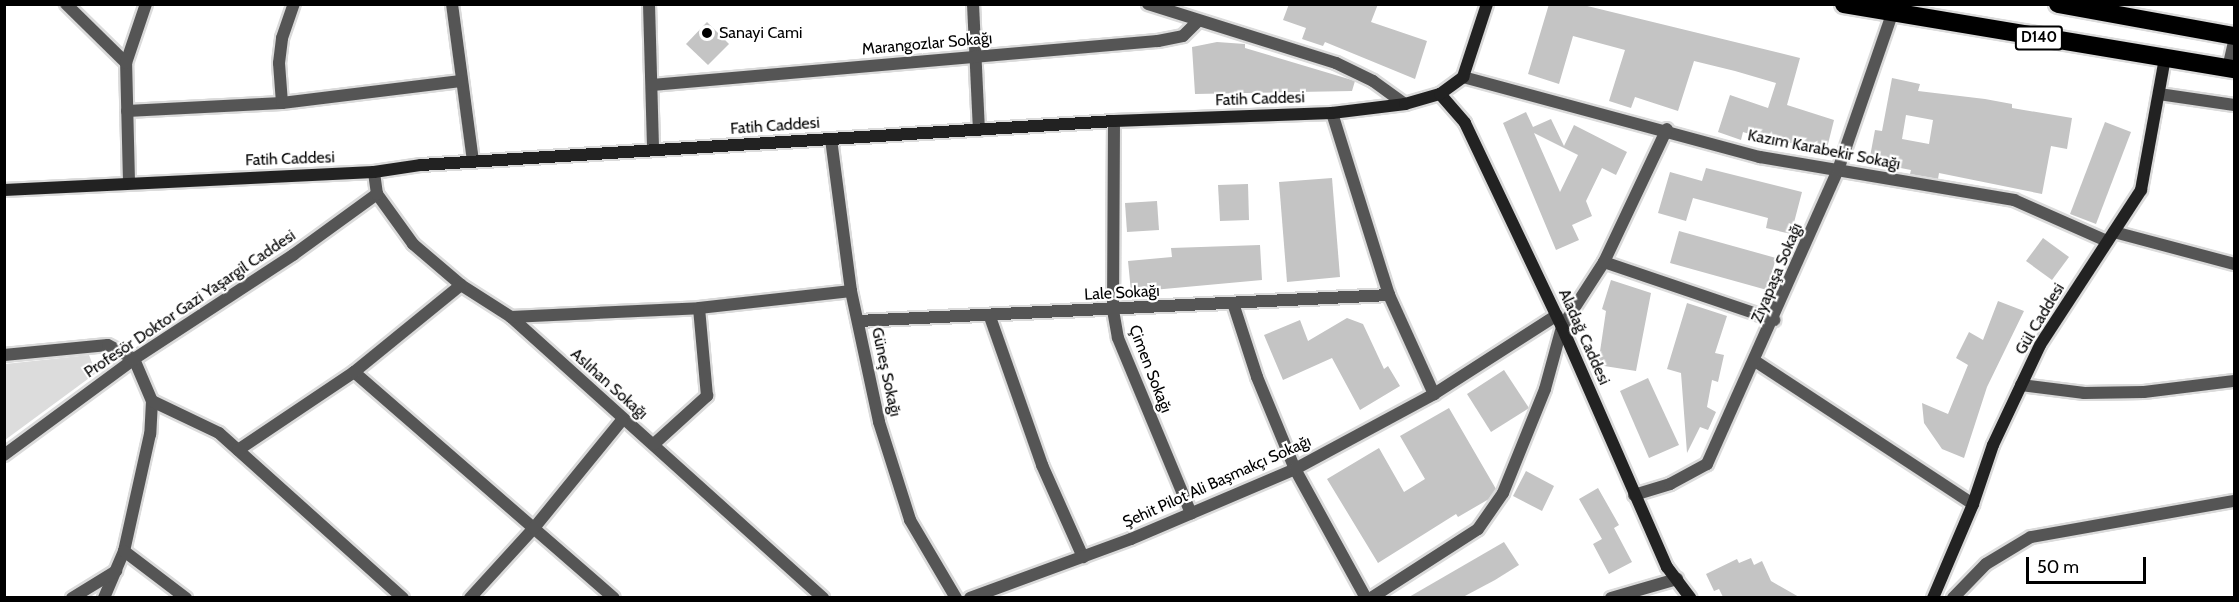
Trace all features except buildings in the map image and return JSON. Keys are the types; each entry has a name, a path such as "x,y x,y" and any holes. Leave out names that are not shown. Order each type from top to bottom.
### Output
{"highway":[{"name":"D140","path":"1844,4 1892,14 2231,69"},
{"name":"D140","path":"2058,4 2235,36"}],"main road":[{"path":"1463,77 1487,4"},
{"name":"Gül Caddesi","path":"1934,597 1973,504 1993,445 2040,345 2141,190 2165,58"},
{"name":"Fatih Caddesi","path":"4,190 129,182 374,172 473,162 1114,121 1332,112 1405,104 1440,94 1463,77"},
{"name":"Aladağ Caddesi","path":"1440,94 1465,123 1557,315 1634,495 1677,579 1690,597"}],"street":[{"path":"66,4 126,63"},
{"path":"129,182 126,63 146,4"},
{"path":"282,103 279,63 282,38 294,4"},
{"path":"452,4 473,162"},
{"path":"649,4 653,150"},
{"path":"973,4 979,130"},
{"path":"1148,4 1336,63 1373,81 1405,104"},
{"name":"Ziyapaşa Sokağı","path":"1634,495 1670,484 1707,464 1774,320 1838,170 1892,14"},
{"name":"Marangozlar Sokağı","path":"652,85 1158,41 1183,36 1198,21"},
{"path":"2231,69 2235,41"},
{"name":"Kazım Karabekir Sokağı","path":"1463,77 1667,129 1760,157 2014,200 2110,237 2235,264"},
{"path":"127,111 282,103 461,81"},
{"path":"2159,94 2235,105"},
{"path":"1332,112 1389,295 1434,394"},
{"name":"Çimen Sokağı","path":"1114,121 1113,310 1118,338 1191,513"},
{"path":"1371,597 1478,529 1503,493 1545,389 1562,327 1604,262 1667,129"},
{"name":"Güneş Sokağı","path":"831,139 851,291 879,422 910,520 956,597"},
{"path":"374,172 377,194"},
{"name":"Aslıhan Sokağı","path":"377,194 413,244 461,285 511,317 622,420 654,444 823,597"},
{"name":"Profesör Doktor Gazi Yaşargil Caddesi","path":"4,455 134,359 293,255 377,194"},
{"path":"1604,262 1774,320"},
{"path":"238,450 354,372 461,285"},
{"path":"511,317 699,308 851,291"},
{"name":"Lale Sokağı","path":"858,321 990,317 1389,295"},
{"path":"1233,303 1257,376 1295,469 1366,597"},
{"path":"654,444 707,396 699,308"},
{"name":"Şehit Pilot Ali Başmakçı Sokağı","path":"970,597 1083,557 1295,469 1434,394 1557,315"},
{"path":"990,317 1042,465 1083,557"},
{"path":"4,354 108,345 134,359 152,400 150,434 124,551 104,597"},
{"path":"1755,361 1973,504"},
{"path":"354,372 614,597"},
{"path":"2022,385 2096,393 2144,392 2235,381"},
{"path":"152,400 219,433 403,597"},
{"path":"470,597 534,528 622,420"},
{"path":"1953,597 1986,564 2031,537 2235,501"},
{"path":"124,551 186,597"},
{"path":"72,597 117,570"},
{"path":"1611,597 1677,579"}],"shaded area":[{"path":"89,355 96,373 5,440 5,364"}],"place":[{"name":"Sanayi Cami","path":"707,33"}]}
